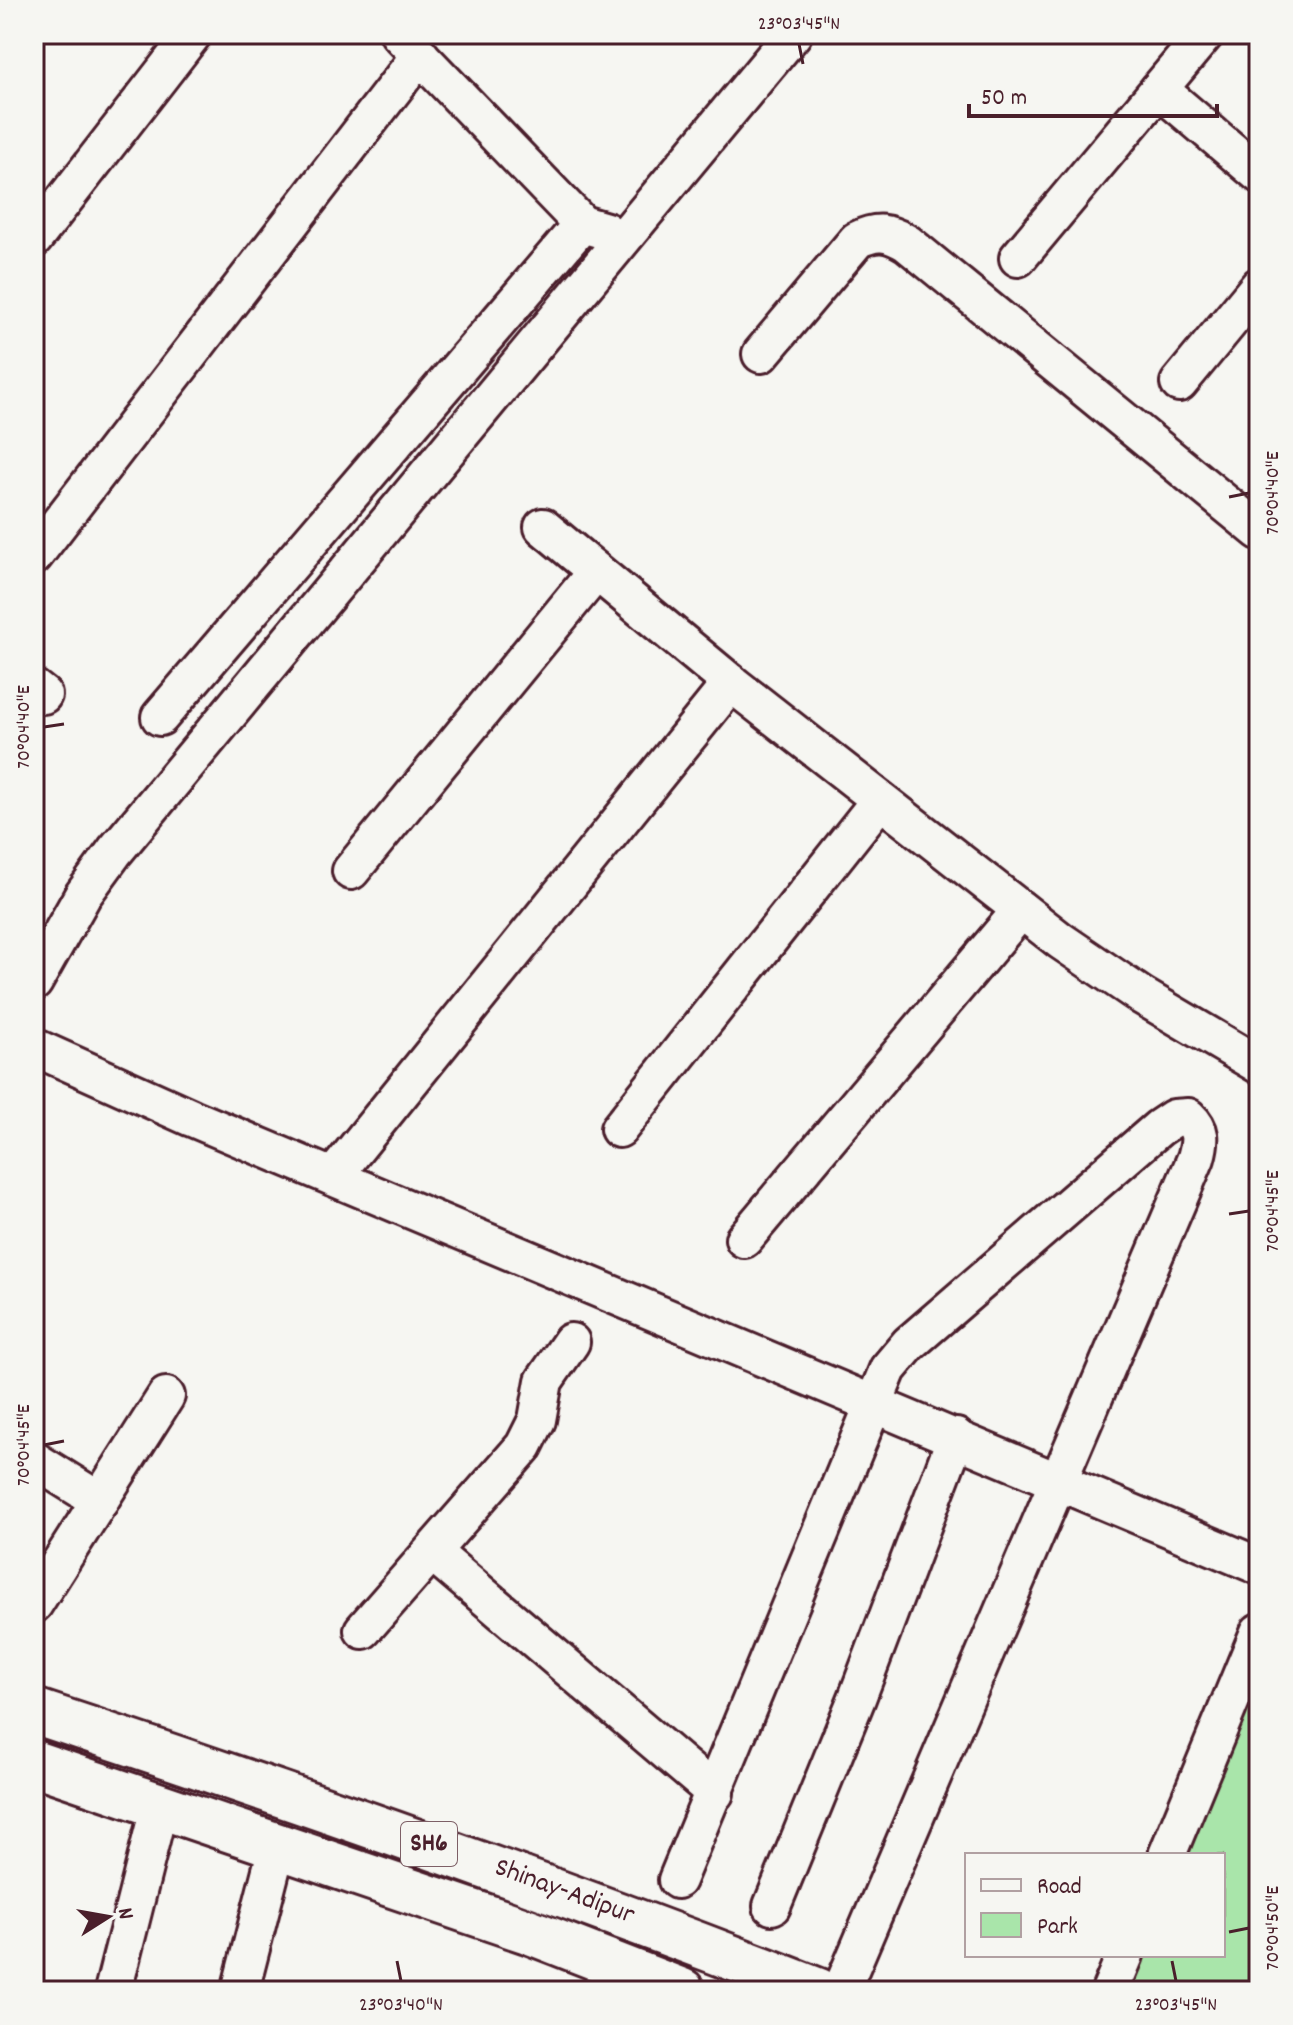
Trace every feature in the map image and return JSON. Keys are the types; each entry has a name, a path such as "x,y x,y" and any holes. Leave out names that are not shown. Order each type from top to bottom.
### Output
{"main road":[{"name":"Shinay-Adipur","path":"34,1711 294,1796 544,1885 819,1991"},
{"name":"Shinay-Adipur","path":"34,1763 278,1843 528,1931 682,1991"}],"street":[{"path":"34,239 193,34"},
{"path":"34,982 83,895 115,851 793,34"},
{"path":"1018,258 1200,36"},
{"path":"34,556 409,44 582,224 626,237"},
{"path":"1159,89 1259,174"},
{"path":"160,717 582,224"},
{"path":"761,354 857,240 871,233 888,232 907,243 1259,531"},
{"path":"1179,383 1259,286"},
{"path":"543,527 731,683 1021,910 1104,971 1259,1065"},
{"path":"351,871 596,572"},
{"path":"333,1177 731,683"},
{"path":"619,1129 880,800"},
{"path":"744,1239 1021,910"},
{"path":"34,1047 333,1177 1259,1566"},
{"path":"677,1880 872,1401 888,1369 909,1344 1159,1128 1174,1118 1188,1117 1197,1125 1202,1140 1196,1158 841,1991"},
{"path":"363,1630 524,1446 537,1420 544,1381 571,1342"},
{"path":"34,1604 166,1396"},
{"path":"772,1906 857,1698 956,1437"},
{"path":"34,1460 100,1501"},
{"path":"432,1552 715,1793"},
{"path":"1168,1853 1259,1632"},
{"path":"113,1991 160,1804"},
{"path":"240,1991 278,1843"},
{"path":"1110,1991 1124,1957"}],"green space":[{"path":"1259,1609 1259,1991 1089,1991 1104,1957 1225,1957 1225,1853 1151,1853"}]}
